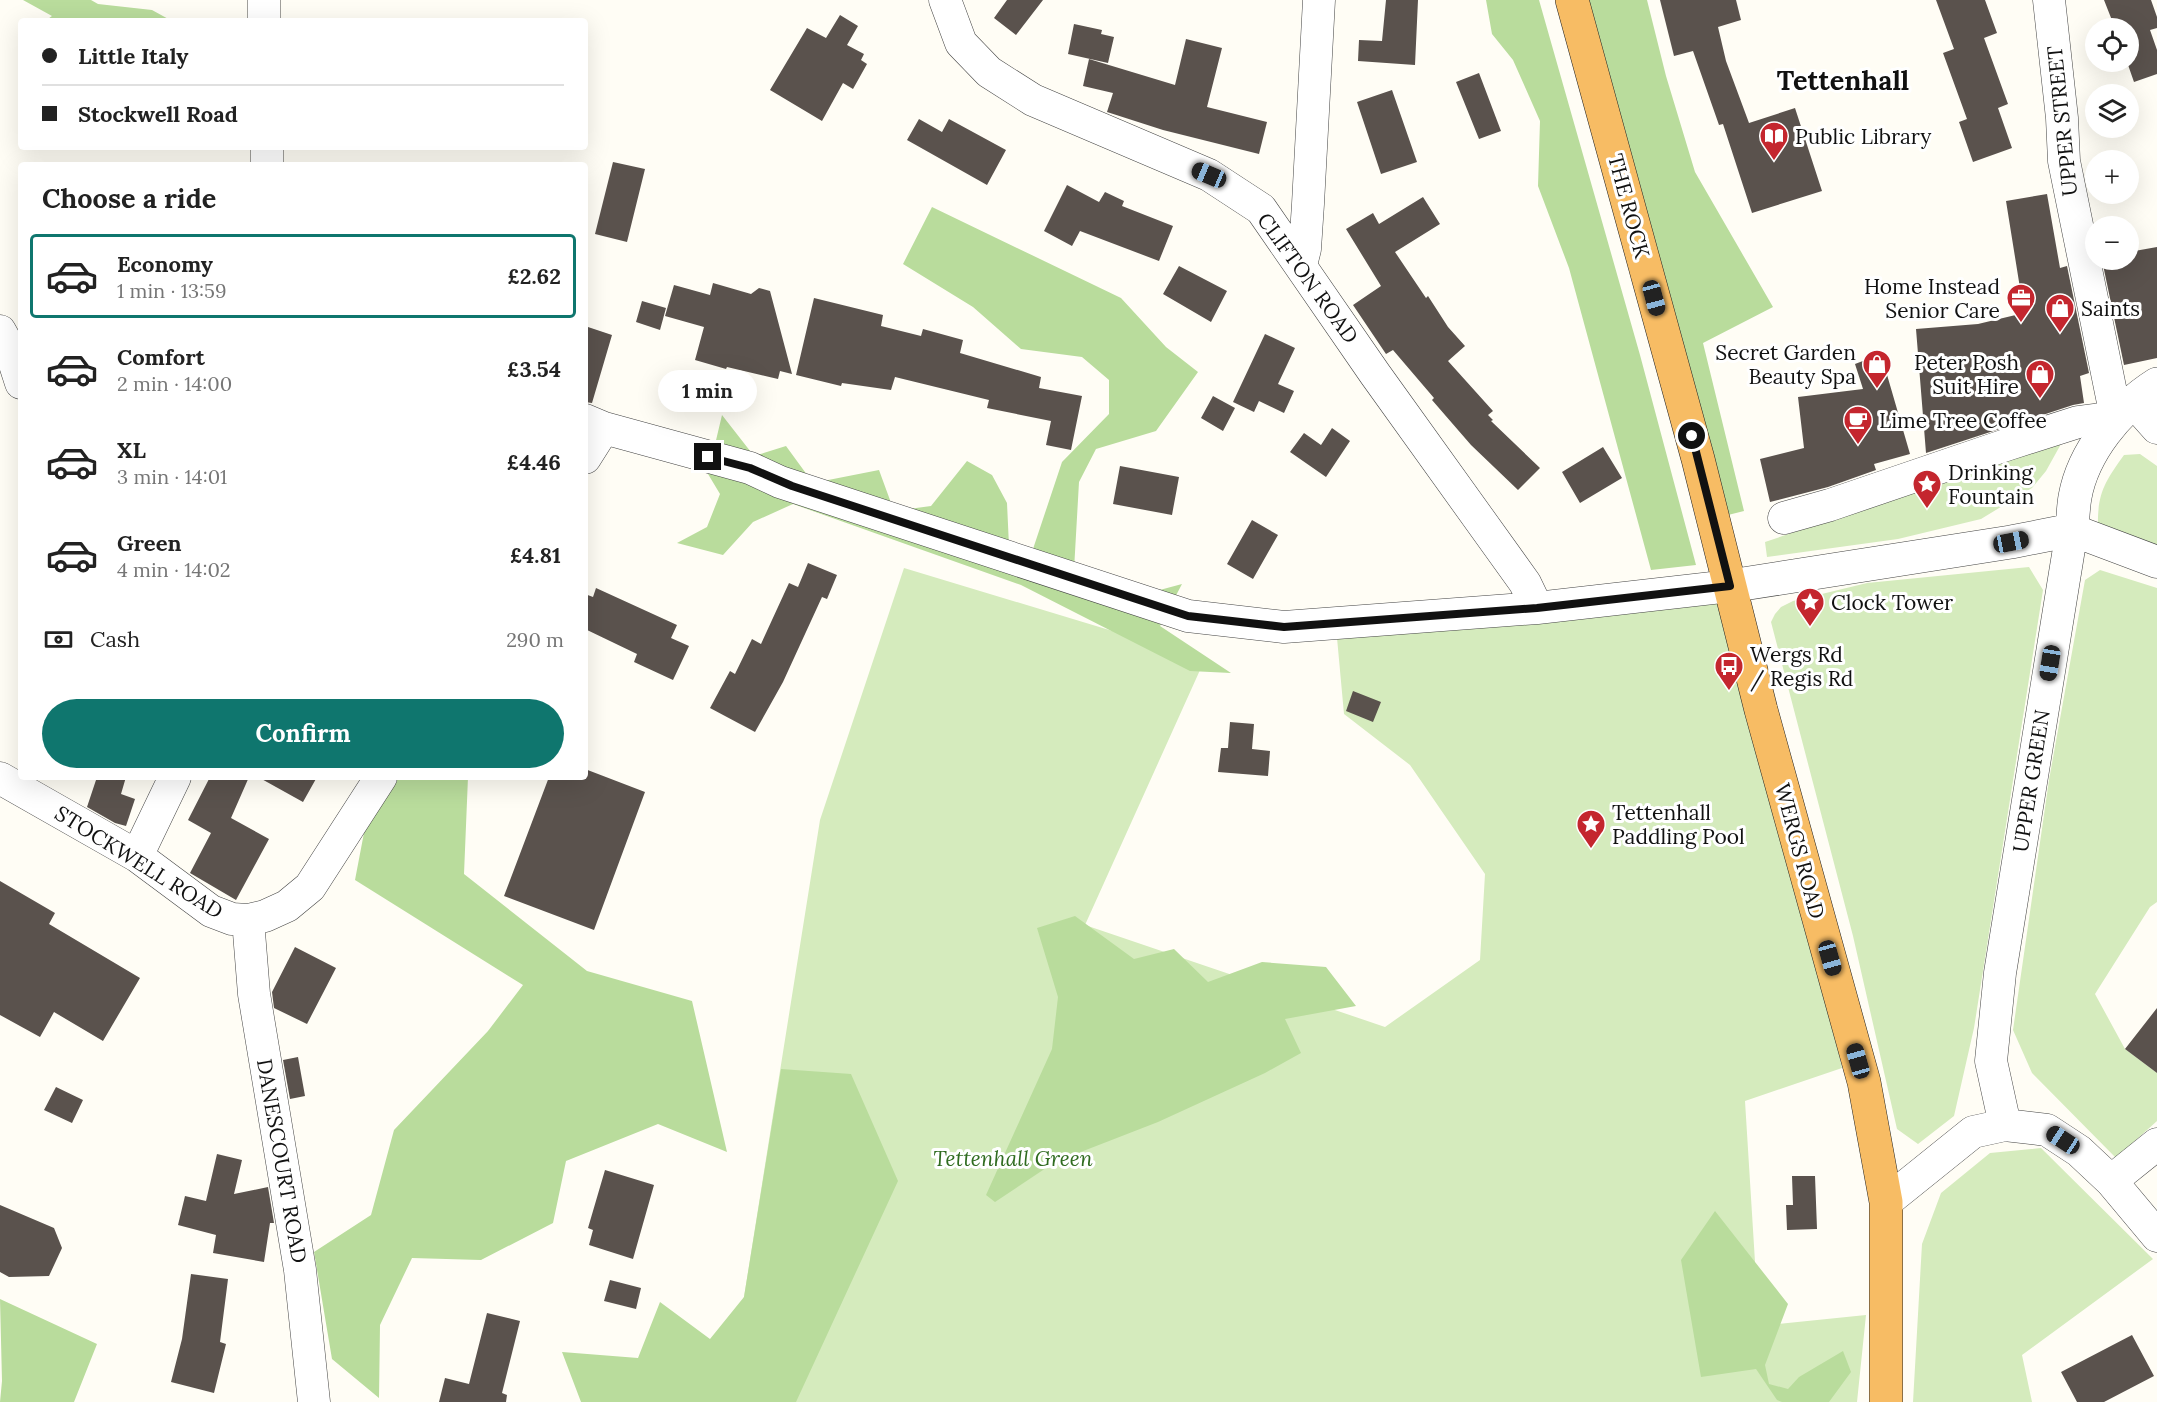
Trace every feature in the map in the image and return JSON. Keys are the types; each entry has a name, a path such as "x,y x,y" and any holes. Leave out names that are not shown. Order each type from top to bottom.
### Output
{"highway":[{"name":"THE ROCK","path":"1572,0 1698,459 1730,586"},
{"name":"WERGS ROAD","path":"1730,586 1761,710 1864,1082 1886,1202 1886,1402"}],"street":[{"path":"264,0 264,18"},
{"name":"CLIFTON ROAD","path":"945,0 961,43 989,72 1033,100 1209,175 1261,209 1525,583 1537,608"},
{"path":"1301,265 1308,204 1319,0"},
{"name":"UPPER STREET","path":"2049,0 2062,118 2064,161 2135,400"},
{"path":"0,331 10,349 18,374"},
{"path":"2072,530 2075,496 2083,472 2096,447 2135,400"},
{"path":"2135,400 2157,428"},
{"path":"1784,518 1839,502 2078,422 2135,400"},
{"path":"588,448 595,424 750,468 788,484 1188,616 1284,627 1537,608 1730,586 1999,544 2072,530 2157,562"},
{"name":"UPPER GREEN","path":"2005,1125 1991,1061 2000,972 2072,530"},
{"name":"STOCKWELL ROAD","path":"0,778 137,856 211,911 232,920 248,920"},
{"path":"137,856 174,780"},
{"path":"248,920 265,916 287,906 310,887 379,780"},
{"name":"DANESCOURT ROAD","path":"248,920 254,994 300,1269 314,1402"},
{"path":"1886,1202 1973,1132 2005,1125 2047,1130 2079,1151 2111,1181 2157,1236"},
{"path":"2111,1181 2157,1144"}],"green space":[{"path":"23,0 91,0 98,4 152,10 167,18 49,18 52,16"},
{"path":"1486,0 1539,0 1640,355 1696,565 1651,570 1569,268 1538,186 1540,121 1513,60 1492,34"},
{"path":"1583,0 1647,0 1666,76 1695,172 1773,307 1703,343 1744,511 1724,516"},
{"path":"932,207 1121,298 1166,347 1198,372 1156,431 1096,449 1079,482 1074,570 1130,598 1182,584 1160,626 1231,673 1190,671 1021,585 793,504 753,522 723,555 677,543 707,527 720,494 708,474 722,415 754,456 786,446 813,483 879,470 894,511 931,506 967,461 992,475 1007,503 1009,546 1033,549 1062,462 1109,414 1109,380 1082,357 1021,349 973,307 903,264"},
{"path":"2061,444 2046,471 2032,488 1981,519 1898,539 1767,557 1765,542 2046,447"},
{"path":"2140,454 2157,466 2157,555 2098,529 2103,489 2111,473 2124,455"},
{"path":"2029,567 2043,590 1974,1028 1954,1116 1918,1144 1897,1129 1853,936 1771,622 1781,607 1793,601 1867,583"},
{"name":"Tettenhall Green","path":"904,568 1205,659 1085,925 1385,1027 1480,960 1485,874 1410,765 1344,714 1336,627 1720,598 1810,918 1842,1068 1745,1101 1759,1326 1866,1315 1857,1402 699,1402 744,1297 820,820"},
{"path":"2100,570 2157,588 2157,902 2150,907 2095,994 2125,1049 2157,1073 2157,1121 2116,1158 2032,1073 2013,1030 2049,780 2085,580"},
{"path":"382,780 468,780 464,874 587,971 692,1001 727,1152 658,1124 566,1161 553,1223 481,1260 412,1258 380,1325 379,1398 332,1359 314,1252 371,1215 394,1130 488,1031 523,985 355,880 371,796"},
{"path":"1075,916 1134,959 1174,949 1208,982 1262,962 1326,967 1356,1006 1285,1019 1301,1053 1265,1073 1158,1122 1055,1162 995,1202 986,1195 1052,1049 1058,997 1037,928"},
{"path":"781,1069 851,1074 898,1181 796,1402 581,1402 562,1352 638,1358 660,1302 710,1339 744,1297"},
{"path":"2041,1148 2153,1259 2022,1355 2032,1402 1913,1402 1922,1244 1941,1193 1990,1153"},
{"path":"1715,1211 1788,1304 1765,1365 1769,1384 1788,1389 1799,1377 1843,1351 1851,1372 1829,1402 1782,1402 1777,1400 1756,1369 1701,1377 1681,1260"},
{"path":"0,1299 97,1344 74,1402 0,1402 2,1381"}],"building":[{"path":"1007,0 1043,0 1016,35 994,18"},
{"path":"1386,0 1418,0 1415,65 1358,61 1359,40 1382,41"},
{"path":"1660,0 1736,0 1741,20 1718,27 1726,61 1749,123 1795,108 1822,191 1752,213 1723,124 1719,125 1693,51 1674,56"},
{"path":"1936,0 1985,0 1997,33 1984,38 2008,104 1998,108 2012,148 1973,162 1959,122 1967,119 1943,53 1954,49"},
{"path":"2104,0 2151,0 2157,17 2157,28 2150,30 2157,50 2157,74 2134,82 2130,72 2139,72 2139,18 2111,18"},
{"path":"840,15 858,26 847,45 864,54 861,60 867,64 853,89 843,83 822,121 770,90 807,28 826,38"},
{"path":"1074,24 1102,30 1101,34 1114,37 1108,63 1068,54"},
{"path":"1186,39 1222,48 1207,107 1267,122 1259,154 1163,130 1107,112 1113,93 1083,86 1089,59 1175,85"},
{"path":"1479,73 1501,131 1479,139 1456,82"},
{"path":"1392,90 1417,162 1381,174 1357,102"},
{"path":"919,119 942,132 949,119 1006,150 987,185 907,140"},
{"path":"613,162 645,169 627,242 595,234"},
{"path":"1067,185 1099,202 1105,192 1124,201 1122,206 1173,226 1159,261 1080,231 1072,246 1044,231"},
{"path":"2047,194 2060,268 2067,266 2089,373 2080,376 2084,403 1926,453 1916,329 1978,324 2024,313 2006,201"},
{"path":"1423,197 1440,224 1395,252 1426,298 1428,296 1448,327 1465,346 1448,361 1493,411 1488,415 1493,420 1491,421 1540,468 1518,490 1471,445 1393,350 1386,354 1353,305 1381,286 1346,229 1373,213 1379,224"},
{"path":"2157,247 2157,358 2124,365 2104,270 2139,270 2139,250"},
{"path":"1179,266 1227,291 1211,322 1163,294"},
{"path":"713,283 751,294 759,288 770,291 792,374 780,371 778,379 727,367 726,369 695,360 704,327 665,316 674,285 710,295"},
{"path":"814,298 883,315 881,326 921,336 923,329 963,340 960,353 1041,377 1039,388 1082,396 1071,450 1046,445 1051,421 987,408 989,400 895,377 891,390 842,383 841,386 796,375"},
{"path":"642,301 666,308 660,330 636,322"},
{"path":"588,327 612,335 592,403 588,402"},
{"path":"1265,334 1295,348 1278,384 1294,391 1284,413 1259,401 1254,412 1233,402"},
{"path":"1881,354 1910,454 1874,464 1876,470 1828,487 1770,502 1760,459 1804,448 1798,397 1863,389 1855,364"},
{"path":"1213,396 1235,408 1223,431 1201,418"},
{"path":"1332,428 1350,441 1326,477 1290,452 1304,433 1321,445"},
{"path":"1603,447 1622,478 1580,503 1562,472"},
{"path":"1120,466 1179,477 1172,515 1113,504"},
{"path":"1252,520 1278,535 1253,579 1227,564"},
{"path":"808,563 837,575 827,599 822,597 783,682 755,732 710,708 730,671 735,674 752,639 761,644 789,583 798,587"},
{"path":"596,588 677,625 671,638 689,646 673,680 634,662 637,654 588,630 588,595 593,597"},
{"path":"1353,691 1381,702 1373,722 1346,711"},
{"path":"1230,722 1254,724 1252,749 1270,751 1268,776 1218,772 1221,748 1228,748"},
{"path":"588,770 645,792 594,930 504,896 548,780 588,780"},
{"path":"96,780 125,780 121,794 135,799 126,826 115,823 87,807"},
{"path":"208,780 248,780 231,818 269,839 236,900 190,873 211,833 188,820"},
{"path":"263,780 315,780 303,802"},
{"path":"0,881 55,913 49,924 140,978 103,1041 54,1012 40,1037 0,1015"},
{"path":"295,947 336,968 307,1024 274,1008 272,992"},
{"path":"2157,1008 2157,1073 2125,1049"},
{"path":"298,1057 305,1096 290,1099 283,1060"},
{"path":"56,1087 83,1100 72,1123 44,1110"},
{"path":"217,1154 242,1160 234,1194 268,1187 274,1223 270,1223 264,1262 213,1253 216,1235 178,1225 185,1196 206,1201"},
{"path":"605,1170 654,1185 633,1259 589,1245 593,1230 588,1228"},
{"path":"1792,1176 1815,1176 1817,1229 1787,1230 1786,1205 1793,1205"},
{"path":"0,1205 54,1228 62,1248 49,1276 9,1277 0,1272"},
{"path":"191,1274 228,1279 220,1342 226,1344 214,1393 171,1382 182,1339"},
{"path":"610,1280 641,1288 636,1309 604,1301"},
{"path":"487,1313 520,1321 502,1393 507,1395 506,1402 439,1402 445,1378 469,1384"},
{"path":"2132,1335 2154,1376 2104,1402 2077,1402 2061,1372"}],"place":[{"name":"Public Library","path":"1774,162"},
{"name":"Home Instead Senior Care","path":"2021,324"},
{"name":"Saints","path":"2060,334"},
{"name":"Secret Garden Beauty Spa","path":"1877,390"},
{"name":"Peter Posh Suit Hire","path":"2040,400"},
{"name":"Lime Tree Coffee","path":"1858,446"},
{"name":"Drinking Fountain","path":"1927,510"},
{"name":"Clock Tower","path":"1810,628"},
{"name":"Wergs Rd / Regis Rd","path":"1729,692"},
{"name":"Tettenhall Paddling Pool","path":"1591,850"}],"district":[{"name":"Tettenhall","path":"1843,80"}],"route":[{"path":"708,457 750,468 780,482 1188,616 1284,627 1537,608 1730,586 1692,436"}]}
